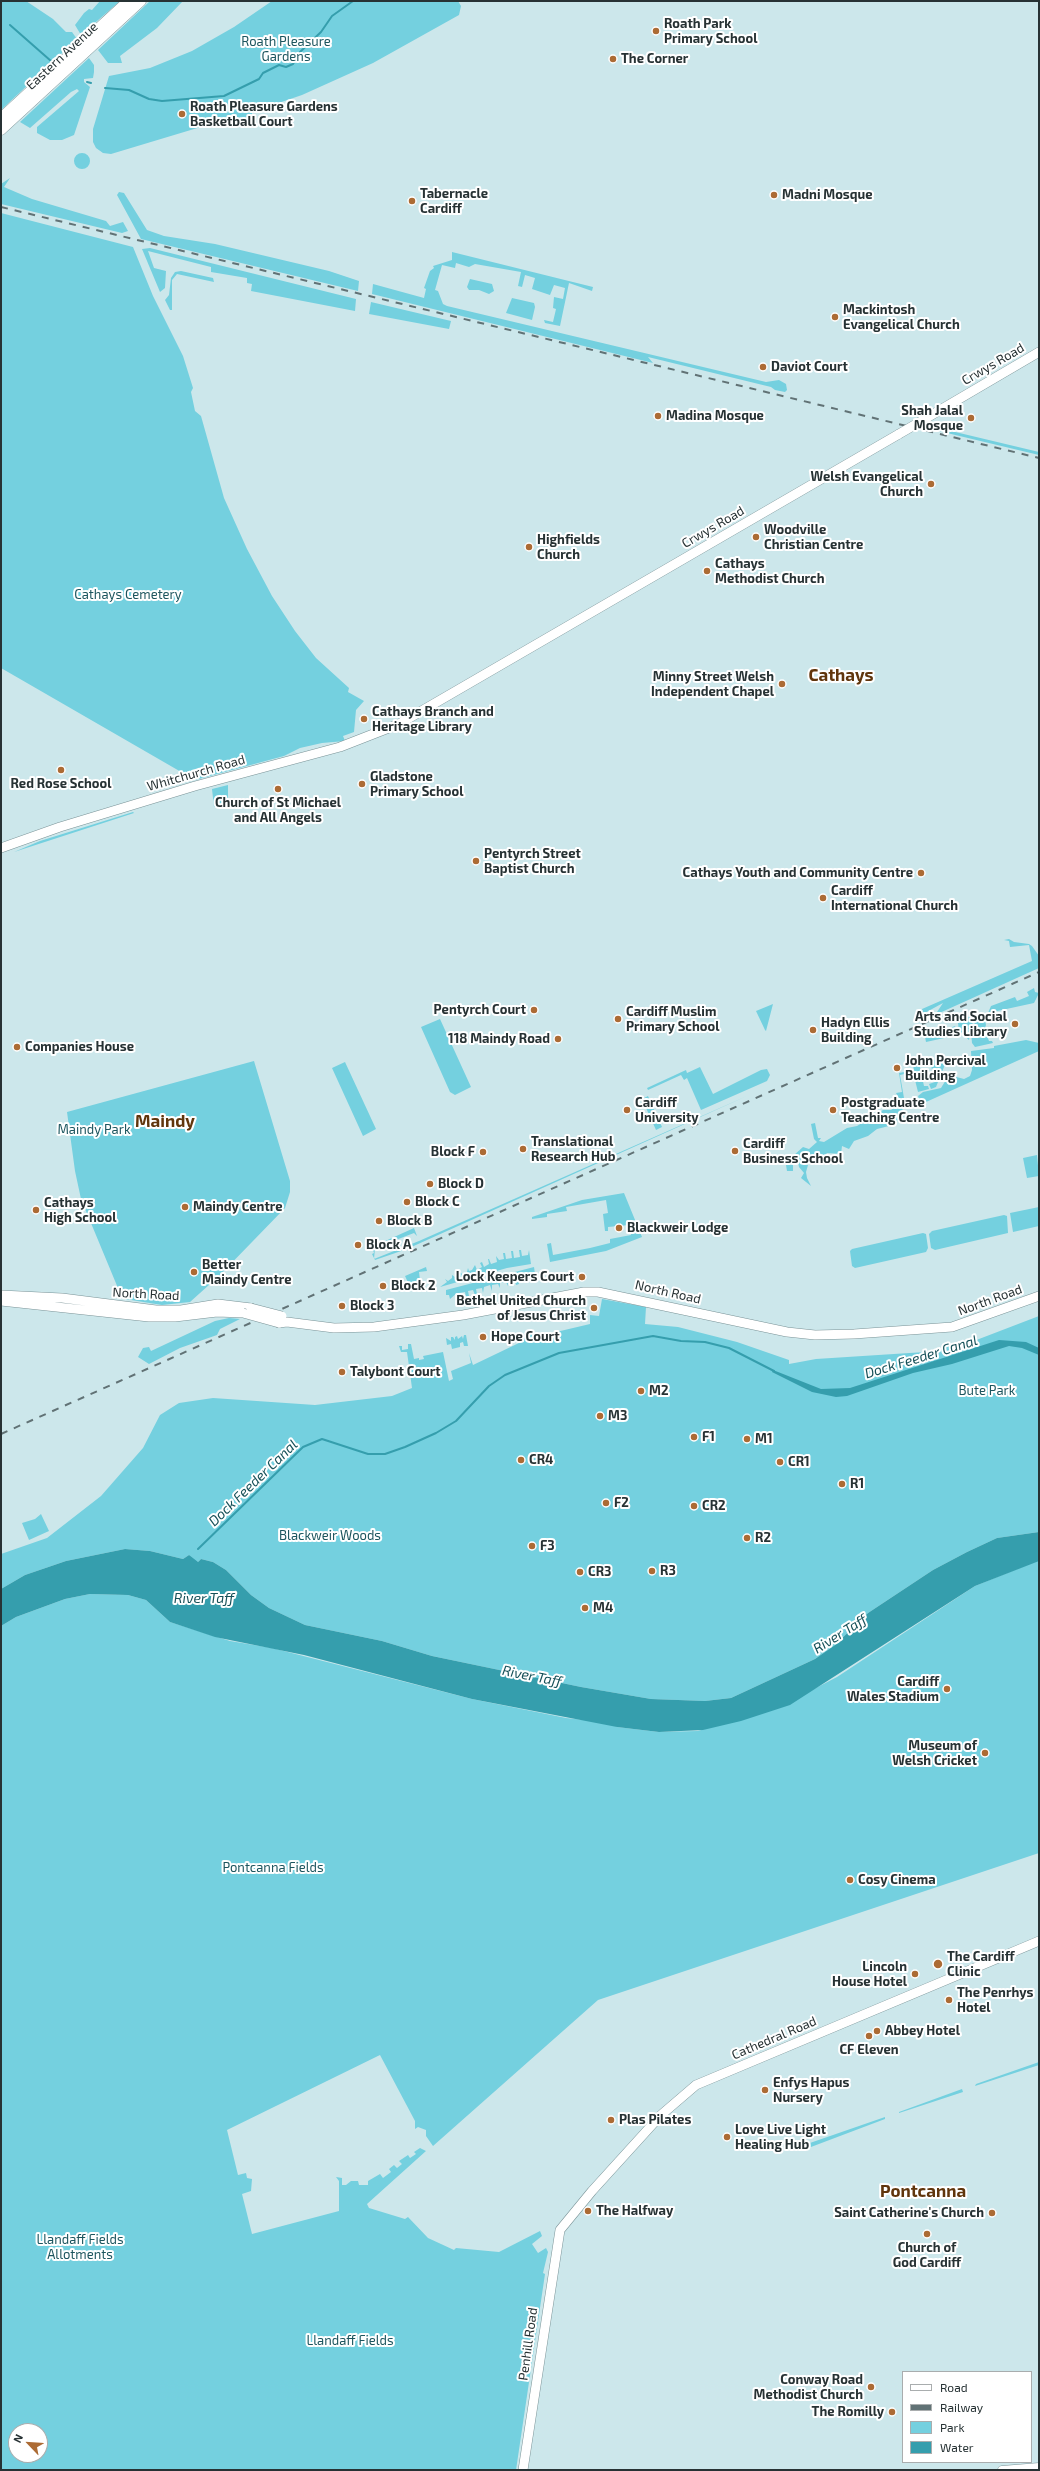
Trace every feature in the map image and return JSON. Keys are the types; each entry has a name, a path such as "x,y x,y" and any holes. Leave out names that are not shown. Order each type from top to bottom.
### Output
{"highway":[{"name":"Eastern Avenue","path":"97,36 128,1"},
{"name":"Eastern Avenue","path":"1,130 19,108 73,57 141,1"},
{"name":"Eastern Avenue","path":"1,118 19,108"}],"main road":[{"name":"Crwys Road","path":"399,724 1039,352"},
{"name":"Whitchurch Road","path":"1,848 60,827 195,786 354,743 399,724"},
{"name":"North Road","path":"1,1295 62,1298 156,1310 181,1310 218,1304 247,1311 282,1316 290,1322 334,1328 374,1327 463,1315 584,1292 598,1292 787,1332 815,1335 868,1334 958,1326 1039,1296"},
{"name":"North Road","path":"1,1301 149,1317 175,1317 217,1312 247,1311"},
{"name":"Cathedral Road","path":"564,2223 661,2115 696,2085 1039,1941"},
{"name":"Penhill Road","path":"523,2470 556,2250 559,2234 564,2223"},
{"path":"1002,2470 1039,2467"}],"green space":[{"path":"1,1 26,1 53,19 66,32 72,32 77,39 1,110"},
{"path":"100,1 120,1 81,35 75,25 84,13 89,9 92,10"},
{"path":"150,1 183,1 157,28 120,56 122,63 108,63 98,50"},
{"name":"Roath Pleasure Gardens","path":"272,1 458,1 461,6 459,15 373,63 302,95 252,112 252,117 247,120 214,123 111,154 103,153 96,148 93,142 93,129 109,76 150,68 192,51 234,27"},
{"path":"89,58 94,65 93,78 84,79 84,82 90,87 74,135 62,140 50,140 37,133 37,127 79,91 77,89 71,92 30,128 20,122"},
{"path":"82,153 88,155 90,161 88,167 82,169 76,167 74,161 76,155"},
{"path":"10,178 4,187 32,199 106,221 110,226 123,222 128,231 122,233 1,204 1,184"},
{"path":"119,192 124,193 147,230 164,236 215,244 329,271 359,281 358,291 141,239 117,195"},
{"name":"Cathays Cemetery","path":"1,213 133,247 153,296 183,356 193,388 191,392 195,411 201,416 224,498 247,549 272,596 295,631 316,658 349,688 348,692 364,701 356,710 354,732 343,736 345,741 322,743 300,748 284,756 195,780 1,668"},
{"path":"150,248 356,299 355,311 251,291 252,284 247,283 247,278 211,272 211,267 148,251 154,268 166,271 165,288 160,292 142,249"},
{"path":"452,252 593,287 592,291 569,283 560,326 545,323 544,320 553,322 556,309 553,308 554,297 563,299 565,288 554,285 550,295 532,289 535,278 525,275 522,287 518,286 521,272 475,264 469,267 456,263 455,268 442,265 435,290 438,291 443,304 447,306 766,382 779,380 786,384 787,390 785,392 775,390 771,387 648,357 653,363 372,294 373,284 424,298 426,289 424,288 430,271 434,268 433,266 452,260"},
{"path":"181,271 213,278 214,282 177,274 172,280 172,310 170,310 165,300 169,295 171,278 175,272"},
{"path":"470,279 492,284 494,291 489,294 479,290 469,290 467,287"},
{"path":"512,298 534,303 535,307 532,320 506,313"},
{"path":"371,302 451,321 449,329 369,314"},
{"path":"926,425 1039,452 1039,455 922,427"},
{"path":"228,785 228,803 214,807 212,789"},
{"path":"133,812 134,813 14,852 40,841"},
{"path":"1009,939 1014,942 1029,944 1032,946 1039,956 1039,968 935,1015 943,1003 921,1015 920,1010 922,1009 1032,961 1029,945 1010,947 1009,941 1004,940"},
{"path":"1034,988 1035,992 1039,993 1034,1003 988,1013 991,1006 1015,997 1017,1001 1029,996 1027,992"},
{"path":"773,1004 766,1031 756,1011"},
{"path":"976,1013 982,1014 972,1024 969,1040 959,1031 958,1023"},
{"path":"984,1015 986,1025 984,1031 980,1032 981,1036 987,1036 989,1041 992,1041 993,1043 975,1047 972,1043 971,1031 974,1024"},
{"path":"440,1019 471,1087 455,1095 450,1092 421,1027"},
{"path":"955,1026 958,1035 926,1042 925,1037"},
{"path":"1026,1040 1039,1043 1039,1051 926,1102 919,1099 918,1096 923,1092 941,1088 949,1075 964,1079 970,1076 972,1070 971,1051 994,1048 994,1046"},
{"path":"942,1058 946,1062 936,1087 931,1089 929,1084 935,1082 930,1061"},
{"name":"Maindy Centre","path":"254,1061 290,1181 290,1192 285,1208 219,1276 190,1302 162,1305 125,1299 123,1297 125,1295 120,1293 81,1199 75,1171 67,1112"},
{"path":"345,1062 376,1129 363,1136 332,1068"},
{"path":"919,1063 924,1086 928,1086 929,1089 918,1092 913,1072 900,1075 904,1098 900,1100 896,1093 902,1092 899,1073 914,1070 913,1065"},
{"path":"700,1067 713,1094 761,1070 767,1069 770,1075 767,1081 701,1110 687,1078 684,1080 681,1075 648,1090 647,1088 686,1070 687,1073"},
{"path":"648,1096 662,1127 656,1130 642,1099"},
{"path":"747,1096 407,1249 375,1260 374,1259 419,1241"},
{"path":"899,1104 906,1115 889,1126 877,1129 868,1136 854,1141 849,1149 842,1146 841,1154 827,1153 820,1161 811,1158 806,1162 808,1165 806,1172 807,1178 811,1186 801,1178 804,1173 799,1167 798,1162 793,1163 793,1171 787,1171 785,1159 793,1156 803,1147 809,1149 817,1142 814,1139 811,1124 815,1123 818,1138 821,1138 819,1141 824,1142 847,1128 857,1126 883,1110 891,1110"},
{"path":"1037,1155 1039,1176 1027,1178 1023,1158"},
{"path":"624,1193 642,1237 606,1251 550,1262 547,1244 551,1243 553,1255 590,1248 610,1243 610,1239 631,1235 629,1225 608,1227 608,1231 605,1231 603,1214 608,1213 606,1200 566,1207 567,1211 547,1214 547,1217 532,1219 532,1217 582,1200"},
{"path":"1039,1207 1039,1226 1013,1232 1010,1213"},
{"path":"1004,1215 1007,1216 1008,1233 935,1250 931,1248 929,1234 932,1231"},
{"path":"414,1228 417,1236 414,1233 375,1248 374,1258 372,1254 374,1253 372,1247"},
{"path":"923,1233 926,1234 928,1248 926,1252 855,1268 852,1266 850,1251 852,1249"},
{"path":"519,1250 521,1250 522,1256 528,1255 529,1250 531,1264 507,1268 440,1287 447,1282 445,1279 448,1281 452,1278 452,1275 455,1277 460,1275 460,1272 462,1274 467,1272 468,1268 469,1271 472,1270 475,1265 477,1270 482,1267 480,1263 482,1262 484,1267 489,1264 488,1259 491,1264 497,1262 496,1256 499,1260 504,1259 503,1253 505,1253 506,1259 512,1258 511,1251 513,1251 514,1258 520,1257"},
{"path":"426,1267 427,1271 419,1272 421,1289 412,1291 405,1276"},
{"path":"534,1267 536,1281 533,1282 532,1276 528,1277 528,1282 526,1283 525,1278 518,1279 519,1284 516,1285 515,1280 508,1281 508,1286 506,1282 500,1283 500,1288 498,1284 492,1285 492,1291 490,1285 484,1287 483,1293 482,1288 476,1289 477,1294 475,1295 473,1290 468,1291 469,1296 466,1297 465,1292 459,1293 460,1299 457,1293 450,1299 449,1295 446,1295 446,1290"},
{"path":"602,1299 646,1307 645,1324 678,1327 737,1342 789,1360 789,1364 816,1359 925,1352 942,1349 947,1345 953,1347 966,1344 1039,1316 1039,1532 997,1538 967,1552 933,1570 868,1613 835,1645 815,1659 731,1698 705,1701 651,1699 581,1687 432,1656 382,1641 305,1625 269,1608 251,1595 226,1570 213,1562 201,1559 198,1562 192,1560 189,1555 183,1559 150,1551 125,1549 66,1561 25,1575 1,1589 1,1554 47,1538 101,1496 143,1448 160,1415 179,1403 213,1398 315,1405 392,1396 412,1388 407,1352 401,1352 399,1346 402,1346 402,1350 408,1349 408,1344 411,1344 414,1359 419,1358 419,1360 424,1359 423,1356 443,1352 449,1381 453,1379 451,1371 471,1363 469,1353 473,1365 521,1342 520,1335 534,1332 535,1337 590,1324 590,1315 599,1316"},
{"path":"229,1318 240,1319 220,1329 217,1335 180,1348 149,1364 138,1357 143,1348 149,1347 151,1351 215,1321"},
{"path":"464,1335 466,1335 468,1346 464,1346 463,1342 460,1343 460,1347 452,1349 451,1344 447,1345 446,1338 451,1341 451,1337 455,1340 455,1337 457,1336 458,1339 462,1336 463,1339"},
{"path":"41,1514 49,1531 29,1540 22,1523 35,1519"},
{"name":"Pontcanna Fields","path":"1039,1560 1039,1853 598,2000 433,2146 426,2136 426,2130 418,2127 415,2129 415,2121 380,2055 227,2130 238,2175 246,2173 247,2178 252,2179 251,2191 242,2194 252,2234 339,2211 339,2181 336,2177 342,2178 342,2185 346,2185 351,2181 358,2181 359,2185 368,2185 368,2181 380,2174 383,2178 391,2172 389,2169 394,2165 397,2168 402,2164 399,2161 408,2155 410,2158 416,2154 414,2152 420,2148 426,2151 367,2204 369,2208 405,2219 408,2217 428,2238 454,2250 456,2248 499,2252 540,2231 542,2236 532,2244 538,2253 546,2248 548,2252 543,2273 545,2274 516,2470 1,2470 1,1626 16,1617 65,1599 90,1594 128,1595 146,1600 170,1622 230,1641 272,1648 472,1699 566,1718 612,1723 617,1727 659,1732 698,1731 781,1706 837,1677 975,1586"},
{"path":"1039,2062 1039,2065 975,2086 976,2084"},
{"path":"962,2089 963,2092 899,2113 899,2112"},
{"path":"885,2117 885,2119 803,2150 807,2144"}],"water":[{"path":"999,1340 1026,1342 1039,1348 1039,1355 1022,1348 1009,1346 952,1364 913,1373 847,1396 836,1397 812,1392 772,1372 773,1370 821,1389 850,1388"},
{"name":"River Taff","path":"1039,1532 1039,1561 975,1586 790,1705 741,1721 703,1730 659,1732 617,1727 472,1699 304,1655 215,1637 170,1622 146,1600 128,1595 90,1594 65,1599 16,1617 1,1626 1,1589 25,1575 66,1561 125,1549 150,1551 183,1559 189,1555 198,1562 201,1559 213,1562 226,1570 251,1595 269,1608 305,1625 382,1641 432,1656 581,1687 651,1699 705,1701 731,1698 815,1659 835,1645 868,1613 933,1570 967,1552 997,1538"}],"waterway":[{"path":"105,88 129,90 149,99 162,101 224,96 259,79 263,73 279,65 286,67 293,64 300,52 321,32 332,16 353,1"},
{"path":"10,25 51,61"},
{"path":"87,82 91,83"},
{"name":"Dock Feeder Canal","path":"198,1549 303,1447 322,1439 368,1454 385,1454 405,1447 436,1433 456,1421 489,1386 505,1375 559,1353 653,1336 681,1341 705,1342 729,1348 774,1371"}],"railway":[{"path":"1,207 1039,458"},
{"path":"1,1434 1039,972"}],"place":[{"name":"Roath Park Primary School","path":"656,31"},
{"name":"The Corner","path":"613,59"},
{"name":"Roath Pleasure Gardens Basketball Court","path":"182,114"},
{"name":"Madni Mosque","path":"774,195"},
{"name":"Tabernacle Cardiff","path":"412,201"},
{"name":"Mackintosh Evangelical Church","path":"835,317"},
{"name":"Daviot Court","path":"763,367"},
{"name":"Madina Mosque","path":"658,416"},
{"name":"Shah Jalal Mosque","path":"971,418"},
{"name":"Welsh Evangelical Church","path":"931,484"},
{"name":"Woodville Christian Centre","path":"756,537"},
{"name":"Highfields Church","path":"529,547"},
{"name":"Cathays Methodist Church","path":"707,571"},
{"name":"Minny Street Welsh Independent Chapel","path":"782,684"},
{"name":"Cathays Branch and Heritage Library","path":"364,719"},
{"name":"Red Rose School","path":"61,770"},
{"name":"Gladstone Primary School","path":"362,784"},
{"name":"Church of St Michael and All Angels","path":"278,789"},
{"name":"Pentyrch Street Baptist Church","path":"476,861"},
{"name":"Cathays Youth and Community Centre","path":"921,873"},
{"name":"Cardiff International Church","path":"823,898"},
{"name":"Pentyrch Court","path":"534,1010"},
{"name":"Cardiff Muslim Primary School","path":"618,1019"},
{"name":"Arts and Social Studies Library","path":"1015,1024"},
{"name":"Hadyn Ellis Building","path":"813,1030"},
{"name":"118 Maindy Road","path":"558,1039"},
{"name":"Companies House","path":"17,1047"},
{"name":"John Percival Building","path":"897,1068"},
{"name":"Cardiff University","path":"627,1110"},
{"name":"Postgraduate Teaching Centre","path":"833,1110"},
{"name":"Translational Research Hub","path":"523,1149"},
{"name":"Cardiff Business School","path":"735,1151"},
{"name":"Block F","path":"483,1152"},
{"name":"Block D","path":"430,1184"},
{"name":"Block C","path":"407,1202"},
{"name":"Maindy Centre","path":"185,1207"},
{"name":"Cathays High School","path":"36,1210"},
{"name":"Block B","path":"379,1221"},
{"name":"Blackweir Lodge","path":"619,1228"},
{"name":"Block A","path":"358,1245"},
{"name":"Better Maindy Centre","path":"194,1272"},
{"name":"Lock Keepers Court","path":"582,1277"},
{"name":"Block 2","path":"383,1286"},
{"name":"Block 3","path":"342,1306"},
{"name":"Bethel United Church of Jesus Christ","path":"594,1308"},
{"name":"Hope Court","path":"483,1337"},
{"name":"Talybont Court","path":"342,1372"},
{"name":"M2","path":"641,1391"},
{"name":"M3","path":"600,1416"},
{"name":"F1","path":"694,1437"},
{"name":"M1","path":"747,1439"},
{"name":"CR4","path":"521,1460"},
{"name":"CR1","path":"780,1462"},
{"name":"R1","path":"842,1484"},
{"name":"F2","path":"606,1503"},
{"name":"CR2","path":"694,1506"},
{"name":"R2","path":"747,1538"},
{"name":"F3","path":"532,1546"},
{"name":"R3","path":"652,1571"},
{"name":"CR3","path":"580,1572"},
{"name":"M4","path":"585,1608"},
{"name":"Cardiff Wales Stadium","path":"947,1689"},
{"name":"Museum of Welsh Cricket","path":"985,1753"},
{"name":"Cosy Cinema","path":"850,1880"},
{"name":"The Cardiff Clinic","path":"938,1964"},
{"name":"Lincoln House Hotel","path":"915,1974"},
{"name":"The Penrhys Hotel","path":"949,2000"},
{"name":"Abbey Hotel","path":"877,2031"},
{"name":"CF Eleven","path":"869,2036"},
{"name":"Enfys Hapus Nursery","path":"765,2090"},
{"name":"Plas Pilates","path":"611,2120"},
{"name":"Love Live Light Healing Hub","path":"727,2137"},
{"name":"The Halfway","path":"588,2211"},
{"name":"Saint Catherine's Church","path":"992,2213"},
{"name":"Church of God Cardiff","path":"927,2234"},
{"name":"Conway Road Methodist Church","path":"871,2387"},
{"name":"The Romilly","path":"892,2412"}],"district":[{"name":"Cathays","path":"841,675"},
{"name":"Maindy","path":"165,1121"},
{"name":"Pontcanna","path":"923,2191"}],"park label":[{"name":"Maindy Park","path":"94,1130"},
{"name":"Bute Park","path":"987,1391"},
{"name":"Blackweir Woods","path":"330,1536"},
{"name":"Llandaff Fields Allotments","path":"80,2248"},
{"name":"Llandaff Fields","path":"350,2341"}]}
